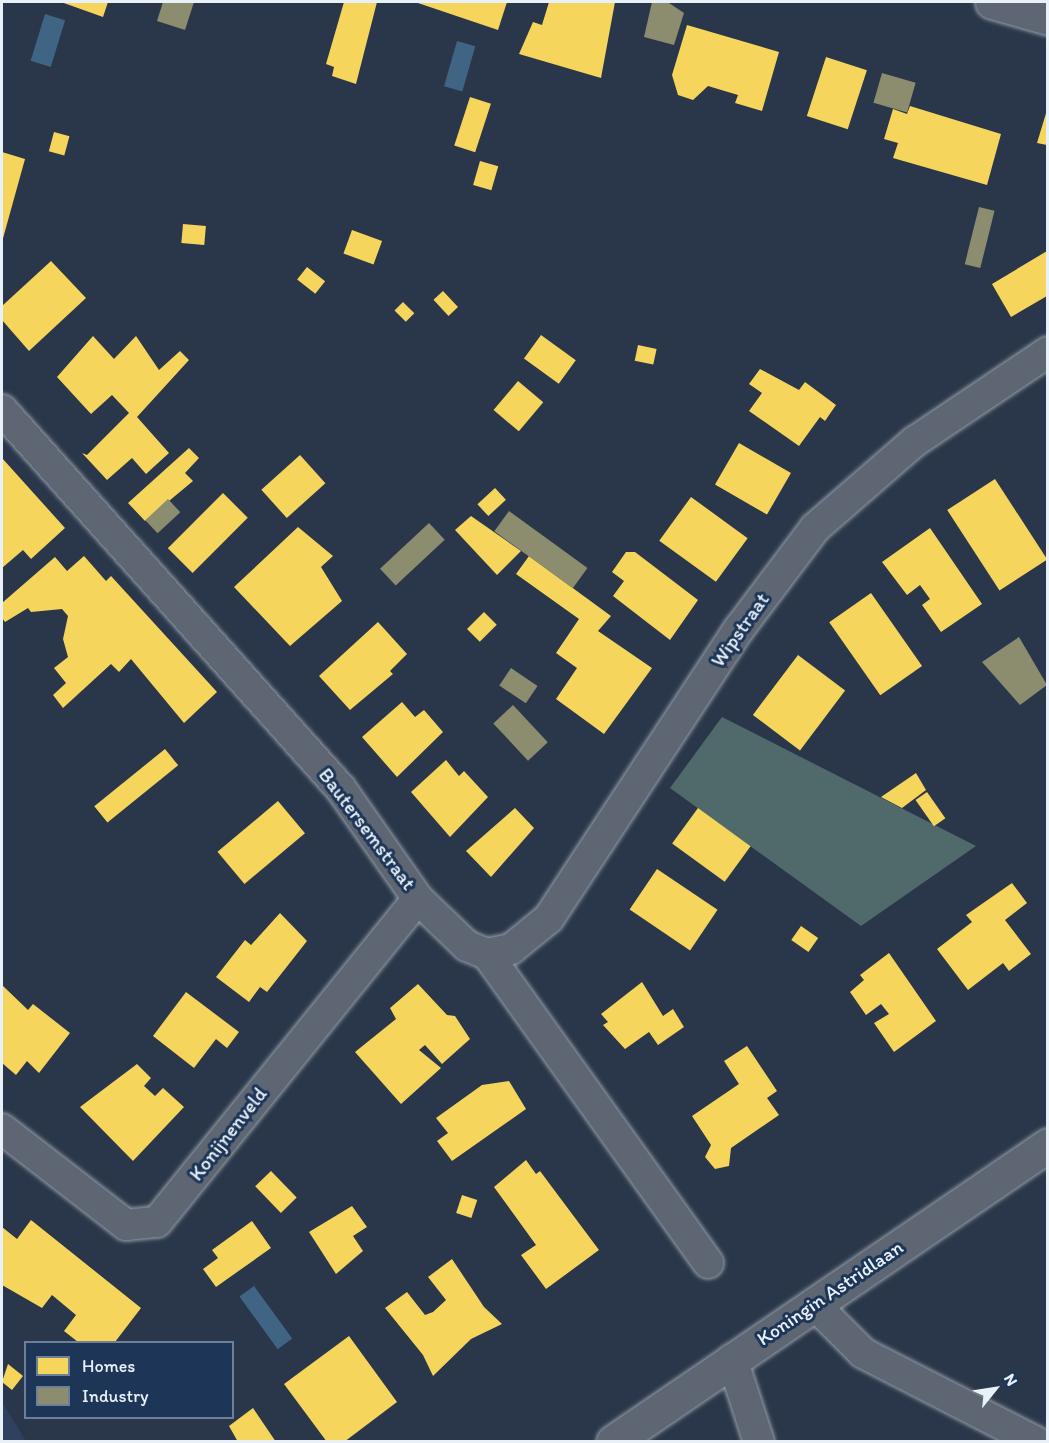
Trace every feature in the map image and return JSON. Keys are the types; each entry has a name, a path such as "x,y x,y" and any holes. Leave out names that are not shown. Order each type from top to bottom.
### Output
{"main road":[{"path":"992,2 1047,18"},
{"name":"Koningin Astridlaan","path":"612,1442 1047,1145"}],"street":[{"name":"Wipstraat","path":"487,954 511,950 549,918 739,629 815,528 897,454 1047,352"},
{"name":"Bautersemstraat","path":"2,410 341,789 418,899 467,946 487,954 708,1263"},
{"name":"Konijnenveld","path":"2,1129 126,1225 157,1222 418,899"},
{"path":"814,1304 863,1353 1036,1442"},
{"path":"732,1359 759,1442"}],"shaded area":[{"path":"45,14 65,20 51,67 31,61"},
{"path":"457,41 475,46 462,91 444,86"},
{"path":"254,1286 292,1339 278,1349 239,1297"},
{"path":"2,1402 26,1441 2,1441"}],"green space":[{"path":"722,717 976,846 861,926 670,788"}],"building: Homes":[{"path":"61,2 108,2 103,17"},
{"path":"344,2 377,2 356,84 332,76 334,67 326,64"},
{"path":"415,2 507,2 498,30"},
{"path":"549,2 615,2 601,78 519,54 533,22 542,25"},
{"path":"687,25 779,52 762,111 735,103 738,95 708,86 693,100 678,95 672,75"},
{"path":"826,57 867,70 848,129 807,116"},
{"path":"470,97 491,104 475,152 454,146"},
{"path":"910,106 1001,134 987,185 893,158 898,143 884,139 893,109 907,114"},
{"path":"1047,110 1047,145 1037,143"},
{"path":"54,132 69,136 64,155 49,151"},
{"path":"2,152 25,159 2,242"},
{"path":"480,161 498,166 491,190 473,185"},
{"path":"183,224 206,226 204,245 181,243"},
{"path":"352,230 382,241 374,264 343,253"},
{"path":"1047,251 1047,296 1011,317 992,284"},
{"path":"51,261 86,298 29,351 2,320 2,306"},
{"path":"307,267 325,281 315,294 297,280"},
{"path":"443,291 458,307 448,316 433,300"},
{"path":"403,302 414,313 406,322 395,310"},
{"path":"541,335 576,360 559,384 524,358"},
{"path":"93,336 114,359 136,336 159,370 180,351 189,360 137,417 169,453 146,474 132,458 107,480 82,453 87,455 129,413 112,395 91,414 57,377"},
{"path":"638,345 657,349 653,365 635,361"},
{"path":"760,369 799,390 805,382 836,405 825,421 820,417 799,446 749,411 762,393 749,384"},
{"path":"518,381 543,402 519,431 494,410"},
{"path":"739,443 791,473 767,515 715,485"},
{"path":"189,448 199,458 185,473 193,481 145,521 128,503"},
{"path":"300,455 325,483 287,518 261,490"},
{"path":"2,458 65,528 31,559 23,550 2,568"},
{"path":"995,479 1047,560 999,591 947,510"},
{"path":"495,488 506,500 488,516 477,504"},
{"path":"223,493 248,518 193,573 168,548"},
{"path":"691,497 748,538 716,582 659,541"},
{"path":"471,516 521,551 497,575 455,530"},
{"path":"298,527 333,556 321,567 342,601 290,646 234,587"},
{"path":"930,528 982,604 941,632 922,605 930,599 920,585 907,595 882,562"},
{"path":"626,552 635,552 698,600 670,640 613,596 624,581 612,572"},
{"path":"84,556 106,581 111,576 217,692 184,723 131,659 119,672 111,664 63,708 53,695 66,683 54,668 68,657 63,639 68,616 62,609 31,612 28,608 5,622 2,618 2,603 55,557 67,571"},
{"path":"529,556 611,616 598,631 652,668 604,734 556,699 577,668 556,653 579,619 516,574"},
{"path":"871,593 922,666 880,695 829,622"},
{"path":"484,612 497,625 480,642 467,629"},
{"path":"378,622 407,654 390,671 393,674 350,710 319,676"},
{"path":"798,655 845,691 800,750 753,715"},
{"path":"402,702 415,717 424,710 443,732 397,777 362,737"},
{"path":"165,749 178,765 107,823 94,806"},
{"path":"446,760 459,776 464,771 488,797 450,837 411,792"},
{"path":"916,773 926,790 902,808 881,797"},
{"path":"927,792 945,818 934,826 916,800"},
{"path":"278,801 305,833 244,884 217,852"},
{"path":"515,808 534,828 491,877 466,851"},
{"path":"698,808 751,846 725,882 672,844"},
{"path":"657,869 718,910 690,950 630,910"},
{"path":"1012,883 1027,903 1005,920 1031,954 1009,971 1003,963 968,990 937,949 972,922 966,915"},
{"path":"280,913 307,941 267,992 260,987 249,1002 216,977 245,940 251,945"},
{"path":"801,926 818,938 808,952 791,940"},
{"path":"889,953 936,1021 894,1052 874,1023 889,1014 881,1004 866,1015 850,992 864,980 860,975"},
{"path":"642,982 663,1016 673,1009 684,1027 658,1045 649,1032 625,1049 603,1025 608,1022 601,1014"},
{"path":"418,984 447,1015 455,1016 470,1039 442,1064 425,1045 419,1050 441,1068 401,1104 355,1052 396,1019 390,1008"},
{"path":"2,985 28,1010 33,1004 70,1033 39,1073 27,1061 16,1075 2,1063"},
{"path":"186,992 239,1032 227,1048 216,1039 194,1068 153,1036"},
{"path":"747,1046 777,1091 767,1098 779,1115 731,1148 729,1166 715,1169 705,1157 711,1145 692,1116 739,1084 724,1061"},
{"path":"137,1064 151,1078 144,1086 155,1096 163,1088 184,1107 133,1161 80,1107"},
{"path":"509,1081 526,1109 452,1161 437,1141 448,1133 436,1118 482,1085"},
{"path":"526,1160 536,1174 540,1171 599,1250 546,1289 521,1255 536,1245 494,1187"},
{"path":"271,1171 297,1198 281,1213 255,1186"},
{"path":"462,1195 477,1200 471,1218 456,1213"},
{"path":"352,1206 367,1227 353,1236 363,1251 336,1274 309,1232"},
{"path":"31,1220 141,1308 116,1341 77,1341 64,1331 76,1315 52,1295 42,1308 2,1285 2,1227 17,1239"},
{"path":"252,1221 271,1248 216,1287 203,1269 218,1258 212,1250"},
{"path":"452,1259 484,1307 502,1324 471,1339 433,1376 423,1355 385,1308 407,1292 425,1315 433,1312 446,1300 428,1277"},
{"path":"349,1336 397,1402 344,1442 327,1442 284,1384"},
{"path":"8,1364 23,1376 12,1390 2,1382"},
{"path":"253,1408 276,1442 238,1442 229,1426"}],"building: Industry":[{"path":"163,2 194,2 185,30 157,21"},
{"path":"652,2 669,3 684,13 674,45 644,37"},
{"path":"882,73 916,83 907,112 873,103"},
{"path":"979,207 995,211 980,268 965,264"},
{"path":"168,499 180,512 158,533 145,520"},
{"path":"509,511 587,568 573,588 494,531"},
{"path":"429,523 445,540 396,586 380,569"},
{"path":"1019,637 1047,685 1020,705 982,662"},
{"path":"511,668 538,686 526,703 499,685"},
{"path":"513,705 548,742 528,761 493,723"}]}
